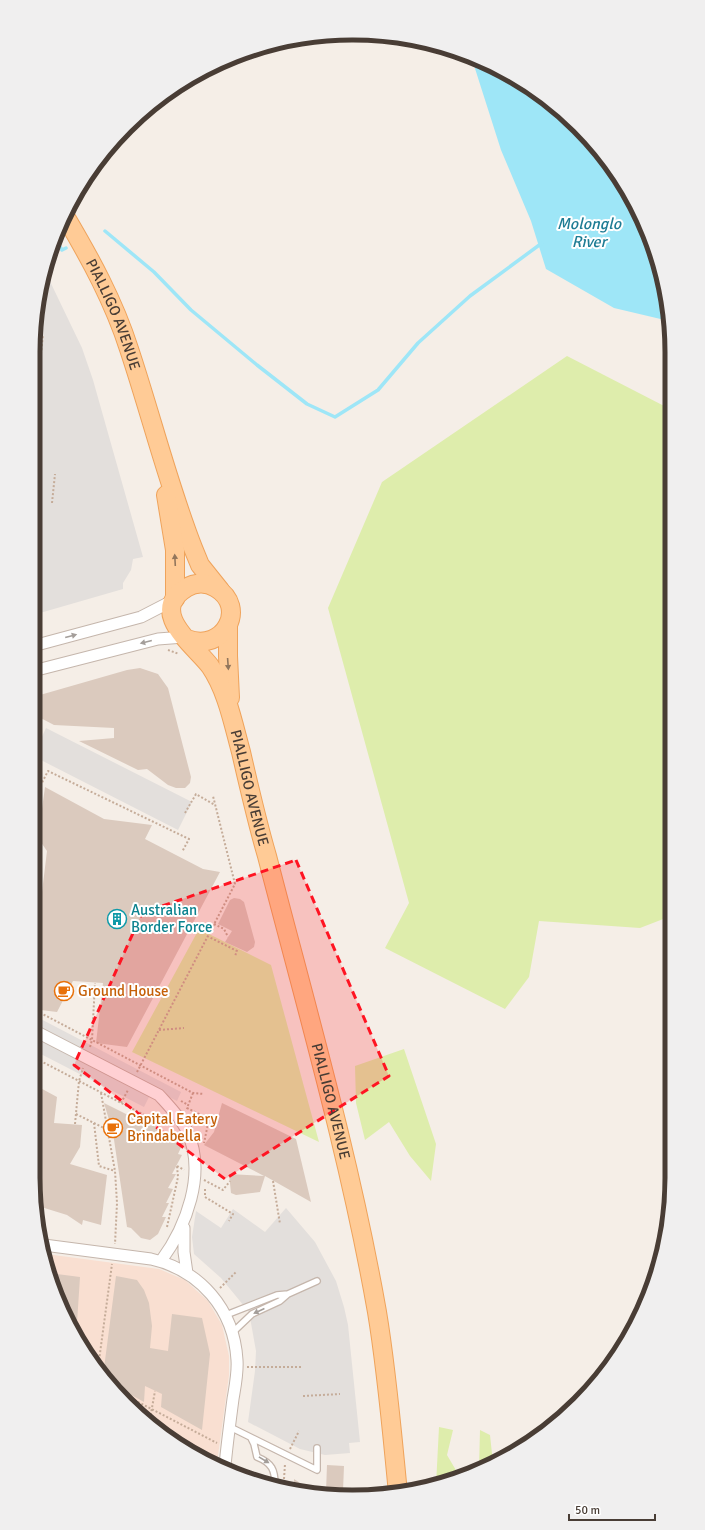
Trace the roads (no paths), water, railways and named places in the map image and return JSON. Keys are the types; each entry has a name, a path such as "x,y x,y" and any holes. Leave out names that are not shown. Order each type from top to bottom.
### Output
{"main road":[{"name":"PIALLIGO AVENUE","path":"69,222 102,282 129,348 149,418 193,548 204,570 221,591"},
{"name":"PIALLIGO AVENUE","path":"149,418 174,544 175,599"},
{"path":"196,584 212,586 221,591 230,607 228,625 221,635 211,641 185,644 173,623 172,612 175,599 186,587 196,584"},
{"name":"PIALLIGO AVENUE","path":"228,625 228,656 232,716"},
{"name":"PIALLIGO AVENUE","path":"185,644 214,674 232,716 349,1172 377,1314 386,1375 397,1486"}],"street":[{"path":"40,644 141,617 175,599"},
{"path":"40,670 155,645 185,644"},
{"path":"40,1034 159,1096 178,1116 187,1131 193,1151 195,1168 185,1219 184,1252 187,1273"},
{"path":"161,1261 177,1237 185,1219"},
{"path":"48,1245 161,1261 187,1273 207,1289 216,1299 226,1315 232,1333 237,1361 225,1462"}],"lane":[{"path":"232,1333 248,1317 280,1301 288,1294 317,1281"},
{"path":"226,1315 277,1295 288,1294"},
{"path":"230,1427 317,1470 317,1448"},
{"path":"249,1436 254,1444 257,1456 269,1463 275,1470 275,1480"}],"water":[{"name":"Molonglo River","path":"474,65 509,82 543,105 559,118 587,146 600,162 623,196 641,233 654,272 659,292 663,320 614,308 546,269 531,221 501,150"}],"waterway":[{"path":"105,231 154,272 191,310 257,365 307,404 335,417 378,390 418,343 470,296 542,243"},
{"path":"59,246 62,250 66,248"}],"place":[{"name":"Australian Border Force","path":"117,919"},
{"name":"Ground House","path":"64,991"},
{"name":"Capital Eatery Brindabella","path":"113,1128"}]}
